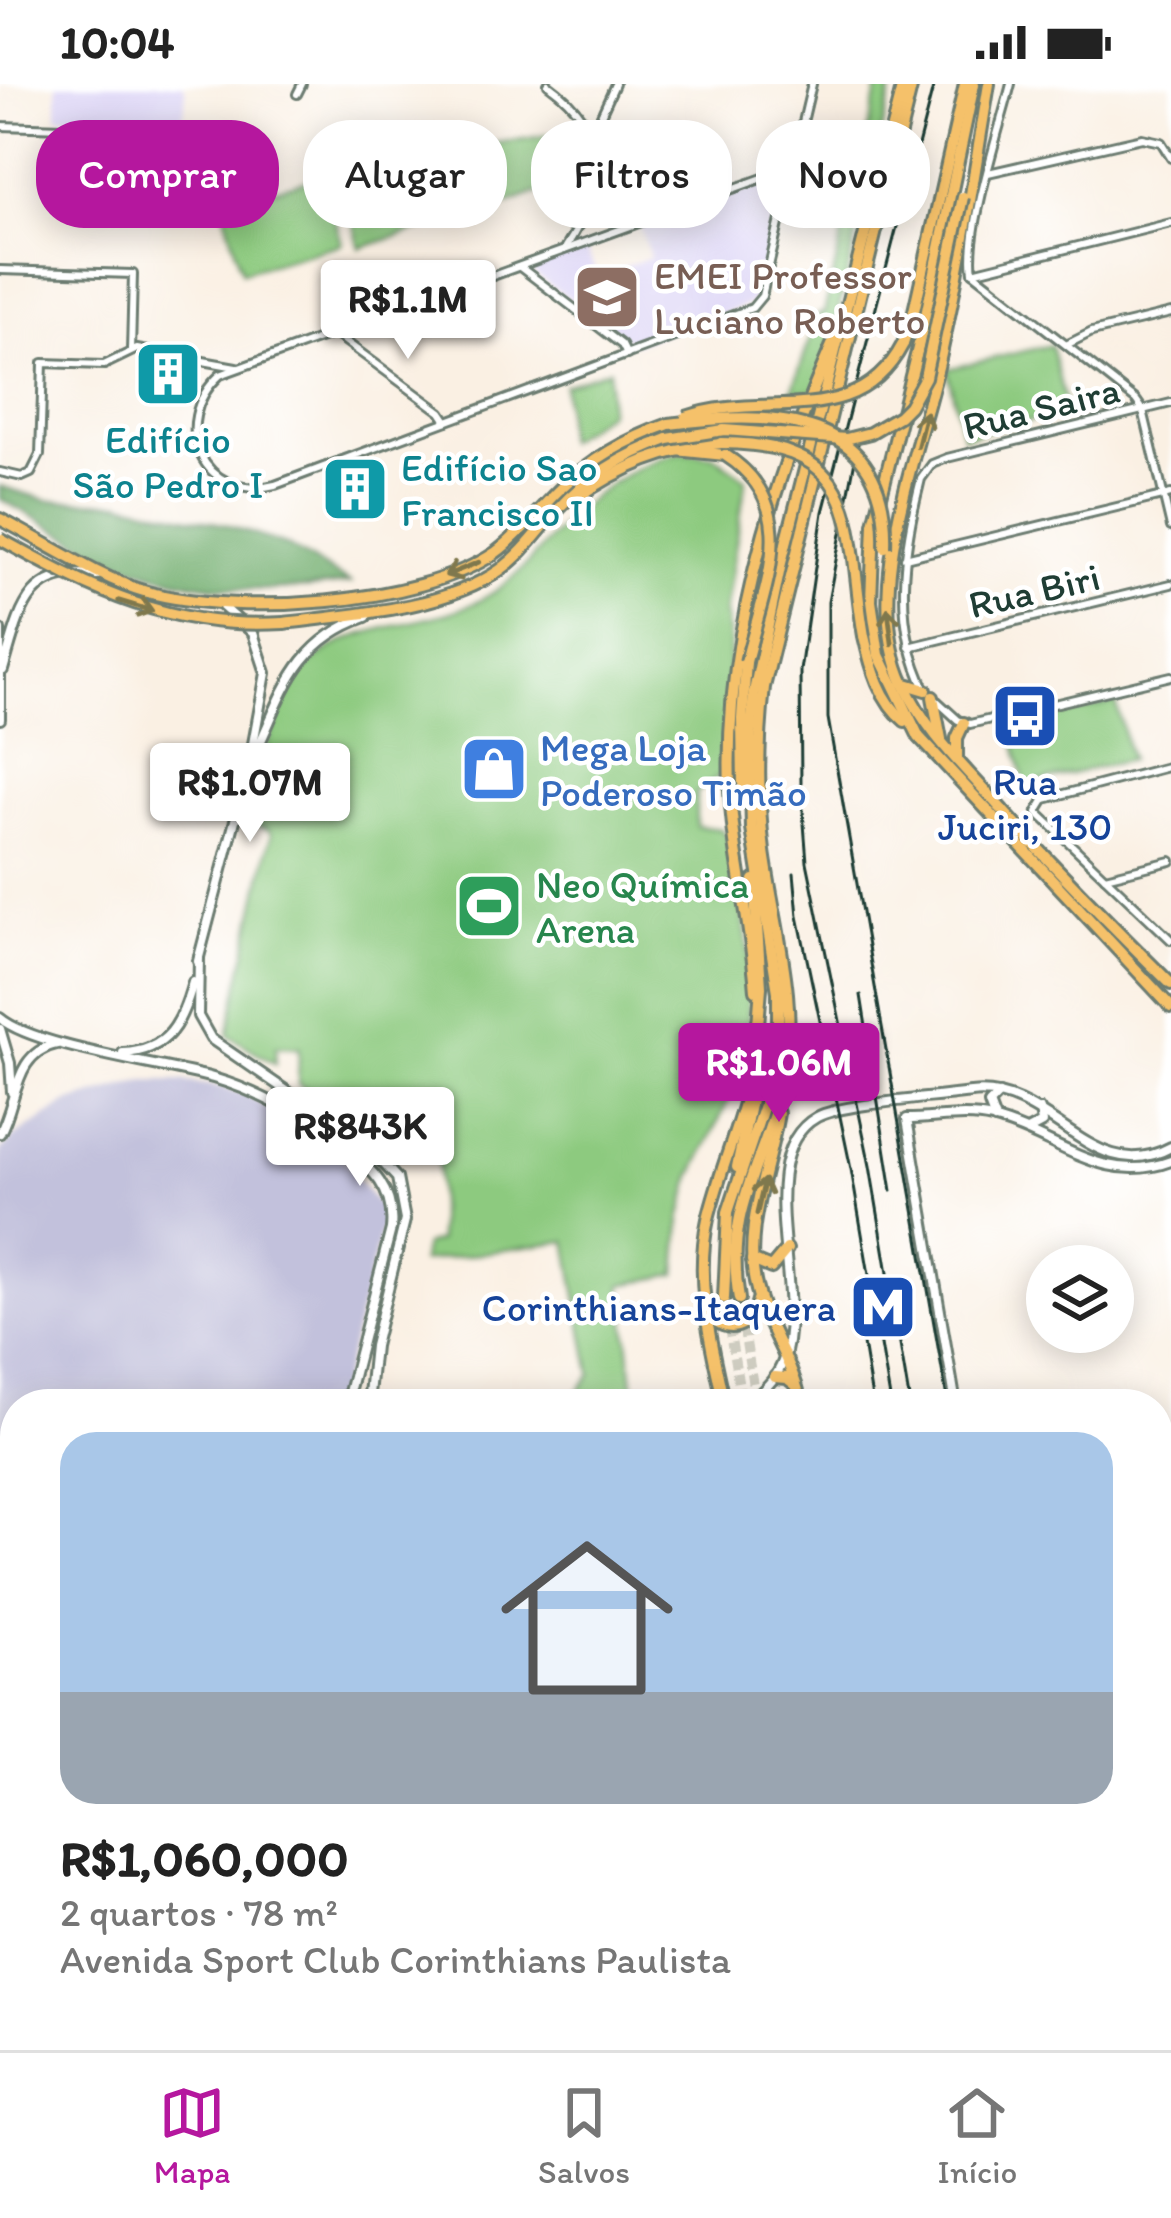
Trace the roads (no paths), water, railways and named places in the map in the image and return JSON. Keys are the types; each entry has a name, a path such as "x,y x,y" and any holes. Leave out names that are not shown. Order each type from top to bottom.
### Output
{"main road":[{"path":"752,829 750,742 763,642 903,84"},
{"path":"798,1387 757,1293 752,1260 755,1219 783,1080 786,988 760,812 759,743 764,687 912,84"},
{"path":"0,519 144,591 212,602 314,602 453,574 501,548 594,460 669,424 728,407 842,399 884,374 910,329 950,148 970,84"},
{"path":"912,728 879,655 871,602 871,550 970,84"},
{"path":"889,585 941,356 989,84"},
{"path":"0,539 104,595 181,617 263,624 359,615 452,594 493,575 611,464 724,430 846,439 870,433 909,406 925,376 972,152 980,138"},
{"path":"758,1025 752,944 732,809 733,682 785,459 840,328"},
{"path":"669,424 755,417 789,421 833,435 851,447 879,486 890,631 903,682 941,742 1171,984"},
{"path":"672,445 786,451 809,461 833,484 850,520 864,636 879,685 895,713 1171,1006"},
{"path":"723,449 755,478 772,513 770,558 746,662 741,757 778,992 770,1087 732,1197"},
{"path":"903,682 930,694 941,742"},
{"path":"957,759 956,742 964,723"},
{"path":"724,1298 724,1239 751,1100 761,987 753,896 755,859"},
{"path":"721,1389 706,1311 703,1264 708,1222 752,1076"},
{"path":"739,1299 734,1264 738,1213 783,1080"},
{"path":"752,1260 771,1268 787,1250"},
{"path":"706,1311 721,1325 740,1327 754,1315 757,1293"},
{"path":"775,1377 787,1378 798,1387"}],"street":[{"path":"297,94 302,84"},
{"path":"548,84 572,103 583,120"},
{"path":"601,120 615,84"},
{"path":"804,120 812,84"},
{"path":"973,272 972,251 1011,84"},
{"path":"595,120 601,117"},
{"path":"0,126 36,127"},
{"path":"988,173 1142,138 1161,142 1171,158"},
{"path":"756,179 238,367 209,386 195,411 195,444 207,466 226,482 242,487 275,485 447,422 752,308 762,296 778,228"},
{"path":"973,272 1171,223"},
{"path":"565,248 576,228"},
{"path":"519,265 523,273 622,345 627,355"},
{"path":"0,270 133,274 131,351"},
{"path":"973,272 1068,344 1143,410 1171,526"},
{"path":"1068,344 1092,332 1171,313"},
{"path":"334,332 441,412 447,422"},
{"path":"0,472 22,477 35,467 40,455 43,363 104,365 131,351 238,367"},
{"name":"Rua Saira","path":"904,558 926,469 947,458 1171,403"},
{"path":"1167,495 904,558 903,604 909,647 930,694 964,723 1171,676"},
{"path":"3,670 21,611 47,580 85,573 119,581"},
{"name":"Rua Biri","path":"909,647 1171,584"},
{"path":"110,1053 143,1052 171,1035 184,1012 248,771 266,673 259,642 238,617 212,602"},
{"path":"248,771 302,659 326,633 359,615"},
{"path":"0,630 0,719"},
{"path":"1171,766 1045,799 1037,812 1171,940"},
{"path":"1105,877 1171,861"},
{"path":"199,957 198,1016 211,1039 368,1146 397,1178 405,1220 374,1346 370,1389"},
{"path":"0,1018 28,1035 252,1091 339,1144 381,1180 390,1200 391,1229 350,1389"},
{"path":"0,1029 10,1063 11,1106"},
{"path":"0,1133 23,1066 47,1046 64,1043"},
{"path":"995,1120 989,1104 1000,1093"},
{"path":"763,1389 785,1355 792,1309 782,1186 785,1160 814,1119 849,1109 1000,1093 1040,1108 1091,1148 1108,1155 1144,1157 1171,1147"},
{"path":"1025,1131 1040,1127 1040,1108"},
{"path":"953,1389 907,1119 962,1116 995,1120 1096,1164 1147,1169 1171,1161"}],"tunnel":[{"path":"724,1298 739,1389"},
{"path":"739,1299 754,1389"}],"railway":[{"path":"907,1389 870,1166 807,862 800,671 823,512 934,84"},
{"path":"858,444 828,602 828,718 945,1389"},
{"path":"794,873 798,916 851,1169 888,1389"},
{"path":"861,995 892,1191"},
{"path":"860,1326 870,1389"}],"place":[{"name":"EMEI Professor Luciano Roberto","path":"607,297"},
{"name":"Edifício São Pedro I","path":"168,374"},
{"name":"Edifício Sao Francisco II","path":"355,489"},
{"name":"Rua Juciri, 130","path":"1025,716"},
{"name":"Mega Loja Poderoso Timão","path":"494,769"},
{"name":"Neo Química Arena","path":"489,906"},
{"name":"Corinthians-Itaquera","path":"883,1307"}]}
